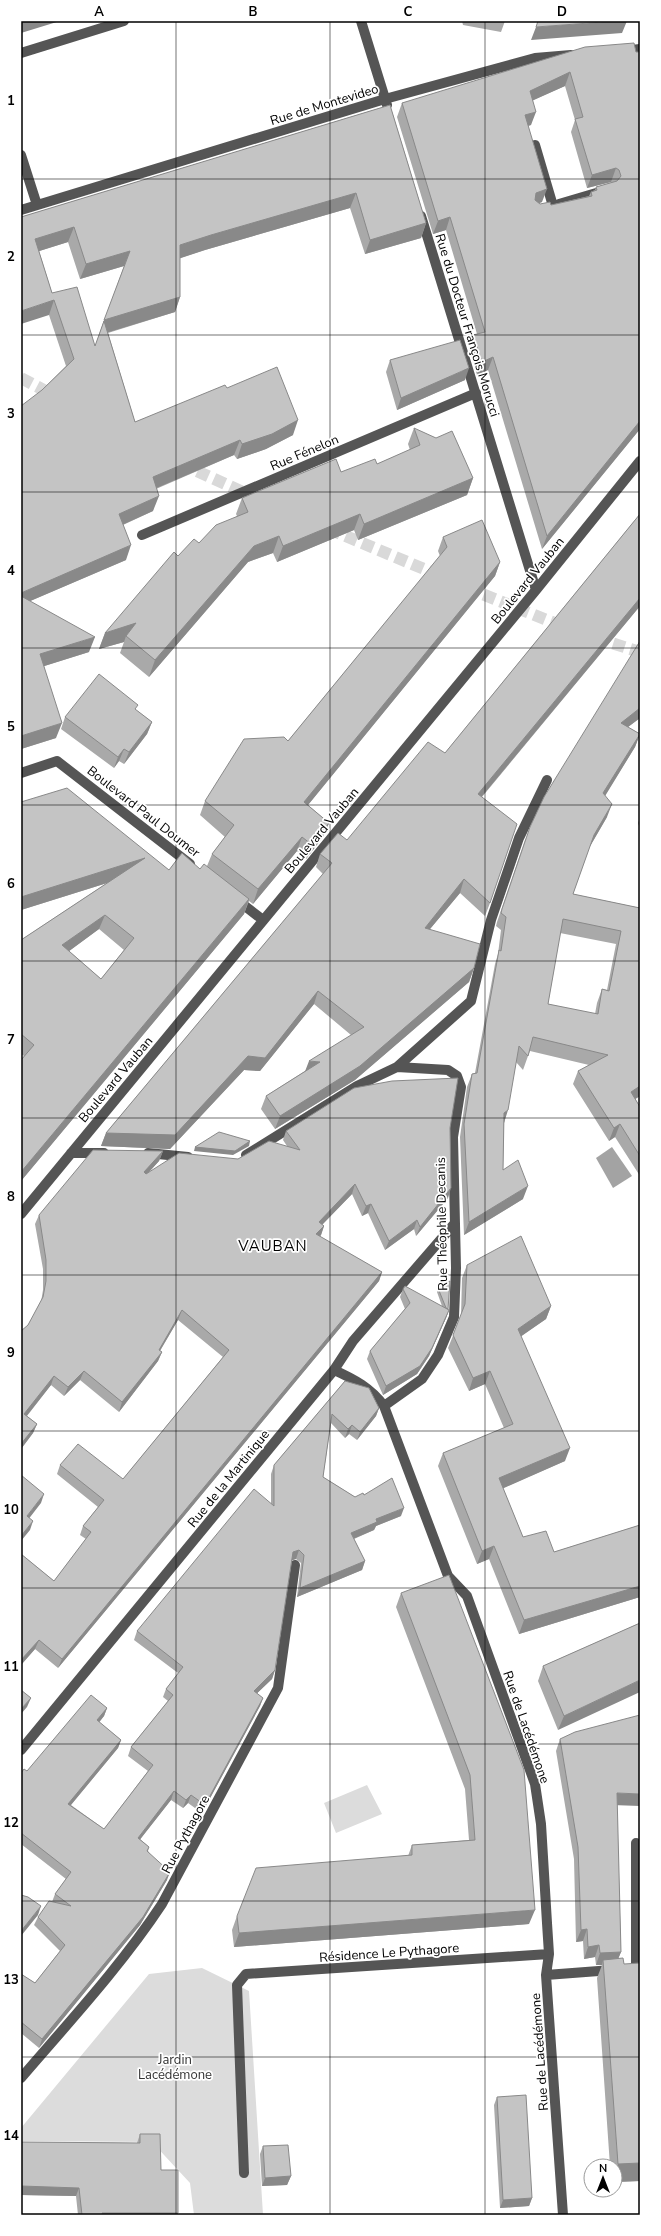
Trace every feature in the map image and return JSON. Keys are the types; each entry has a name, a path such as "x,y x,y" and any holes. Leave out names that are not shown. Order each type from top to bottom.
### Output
{"street":[{"path":"21,53 124,21"},
{"path":"361,21 389,114"},
{"path":"610,52 640,49"},
{"name":"Rue de Montevideo","path":"21,210 385,99 535,58 580,54"},
{"path":"535,144 553,206"},
{"path":"21,155 37,205"},
{"path":"542,210 610,188"},
{"name":"Rue du Docteur François Morucci","path":"417,204 536,590"},
{"name":"Rue Fénelon","path":"142,535 476,393"},
{"name":"Boulevard Vauban","path":"21,1214 536,590 640,461"},
{"name":"Boulevard Paul Doumer","path":"21,773 58,761 201,872"},
{"name":"Rue Théophile Decanis","path":"235,1162 357,1086 397,1067 471,1001 491,920 519,838 547,780"},
{"path":"226,891 263,920"},
{"name":"Rue Théophile Decanis","path":"384,1406 422,1379 438,1355 454,1316 456,1268 453,1137 461,1087 457,1076 448,1070 397,1067"},
{"path":"71,1153 118,1153"},
{"path":"141,1153 196,1158"},
{"name":"Rue de la Martinique","path":"21,1750 334,1370 353,1341 455,1223"},
{"name":"Rue de Lacédémone","path":"334,1370 357,1380 377,1397 384,1406 448,1576 467,1596 535,1784 541,1824 549,1954 546,1975 563,2215"},
{"name":"Rue Pythagore","path":"21,2078 92,1996 152,1920 278,1688 295,1565"},
{"path":"546,1975 632,1969 636,1843"},
{"name":"Résidence Le Pythagore","path":"244,2173 237,1985 246,1974 549,1954"}],"green space":[{"path":"367,1785 382,1814 336,1833 324,1803"},
{"name":"Jardin Lacédémone","path":"202,1968 249,1991 263,2215 194,2215 190,2183 152,2142 21,2141 21,2128 149,1974"}],"shaded area":[{"path":"612,1147 632,1176 613,1188 596,1158"}],"building":[{"path":"538,21 616,21 536,27"},
{"path":"634,43 636,52 640,52 640,421 547,536 493,357 482,362 473,335 485,332 450,217 438,221 402,103 585,47","holes":["570,72 583,117 575,119 592,175 616,168 619,170 621,176 617,181 596,187 597,190 591,192 592,196 551,205 550,202 540,204 535,200 536,193 547,189 525,115 536,112 530,91"]},
{"path":"390,105 426,223 370,240 356,193 211,235 180,245 180,297 104,320 130,251 86,264 74,227 35,239 52,293 77,287 95,346 104,321 135,422 225,385 227,388 277,367 298,420 272,434 242,444 240,440 153,477 159,496 119,514 131,545 21,593 21,406 42,390 74,359 54,300 21,311 21,217"},
{"path":"460,340 469,368 401,398 390,360"},
{"path":"414,428 436,438 452,431 473,478 364,524 360,514 283,546 279,536 254,546 155,660 126,636 136,623 105,633 174,552 178,556 194,539 199,543 216,525 248,512 242,498 336,459 341,472 375,459 377,464 420,445"},
{"path":"640,514 640,598 478,794 517,824 490,903 464,879 425,928 480,944 474,968 360,1066 280,1116 266,1096 320,1062 309,1061 364,1027 318,991 265,1058 248,1056 175,1135 106,1133 332,863 320,854 338,833 347,840 428,742 445,753"},
{"path":"482,520 500,562 304,802 329,823 311,844 302,837 258,889 212,854 234,825 205,801 244,739 284,737 288,741 447,547 443,537"},
{"path":"21,596 95,637 40,654 62,723 21,736"},
{"path":"640,641 640,708 621,723 640,734 603,793 612,804 594,835 573,894 640,908 640,1086 631,1092 640,1107 640,1156 620,1124 614,1128 578,1071 608,1055 533,1037 528,1056 519,1046 508,1110 504,1113 503,1170 518,1160 528,1186 469,1222 464,1124 472,1074 477,1073 499,950 501,951 506,917 501,913 502,909 530,827 544,797","holes":["563,919 621,931 609,991 602,989 598,1014 548,1004"]},
{"path":"99,674 138,705 135,709 152,722 129,752 124,749 118,757 65,717"},
{"path":"67,788 169,870 182,853 200,869 204,864 249,899 21,1172 21,1060 34,1045 21,1034 21,940 145,858 21,897 21,802","holes":["105,915 134,938 101,979 62,945"]},
{"path":"458,1078 450,1128 451,1188 420,1227 417,1220 389,1241 371,1204 366,1206 355,1184 319,1222 324,1226 316,1234 382,1272 62,1659 39,1640 21,1660 21,1554 54,1581 91,1532 83,1526 104,1500 60,1465 78,1444 123,1479 229,1350 182,1310 159,1350 162,1352 122,1402 84,1371 68,1387 54,1376 24,1414 37,1424 21,1444 21,1331 28,1325 43,1297 46,1281 46,1260 39,1215 93,1150 163,1151 144,1172 146,1174 179,1153 238,1159 269,1141 300,1150 286,1131 354,1088 392,1081"},
{"path":"219,1132 250,1141 235,1151 195,1147"},
{"path":"521,1236 551,1306 518,1329 570,1448 499,1478 523,1537 546,1531 554,1552 640,1525 640,1586 524,1620 494,1546 482,1551 443,1453 513,1424 490,1371 473,1378 453,1335 465,1304 467,1265"},
{"path":"450,1281 448,1309 446,1308 438,1288"},
{"path":"405,1286 449,1310 432,1348 420,1366 386,1386 370,1351 410,1303 403,1289"},
{"path":"345,1381 369,1388 379,1408 360,1432 352,1425 348,1429 332,1414 323,1477 355,1497 363,1493 364,1495 392,1478 404,1508 376,1519 377,1522 351,1533 365,1561 300,1588 304,1555 299,1550 293,1552 275,1670 254,1691 263,1698 205,1805 191,1795 186,1800 174,1791 138,1838 149,1847 147,1851 170,1872 143,1917 42,2039 21,2022 21,1974 35,1983 65,1945 38,1917 49,1901 71,1906 55,1894 71,1872 21,1833 21,1773 24,1769 27,1771 91,1695 107,1708 97,1720 121,1740 68,1804 104,1829 153,1765 131,1747 173,1695 166,1689 183,1667 137,1631 254,1489 274,1506 274,1465"},
{"path":"21,1475 44,1494 27,1516 33,1521 21,1536"},
{"path":"449,1575 524,1770 535,1910 239,1933 237,1916 256,1868 412,1855 412,1845 475,1840 470,1775 401,1593"},
{"path":"640,1623 640,1680 564,1716 543,1666"},
{"path":"21,1690 31,1698 21,1709"},
{"path":"640,1715 640,1794 617,1793 621,1952 600,1953 599,1945 588,1947 587,1929 581,1930 578,1847 560,1739 575,1732"},
{"path":"21,1895 28,1897 41,1906 21,1931"},
{"path":"623,1958 624,1964 640,1963 640,2163 623,2164 623,2158 618,2158 603,1960"},
{"path":"526,2095 532,2198 503,2200 497,2097"},
{"path":"140,2134 160,2134 161,2170 178,2170 178,2213 102,2213 103,2215 82,2215 79,2188 21,2186 21,2142 140,2143"},
{"path":"288,2145 291,2176 265,2178 263,2146"}],"tunnel":[{"path":"21,378 57,397"},
{"path":"181,464 252,496"},
{"path":"329,529 443,577"},
{"path":"467,588 567,628"},
{"path":"596,638 640,652"}],"district":[{"name":"VAUBAN","path":"273,1246"}]}
